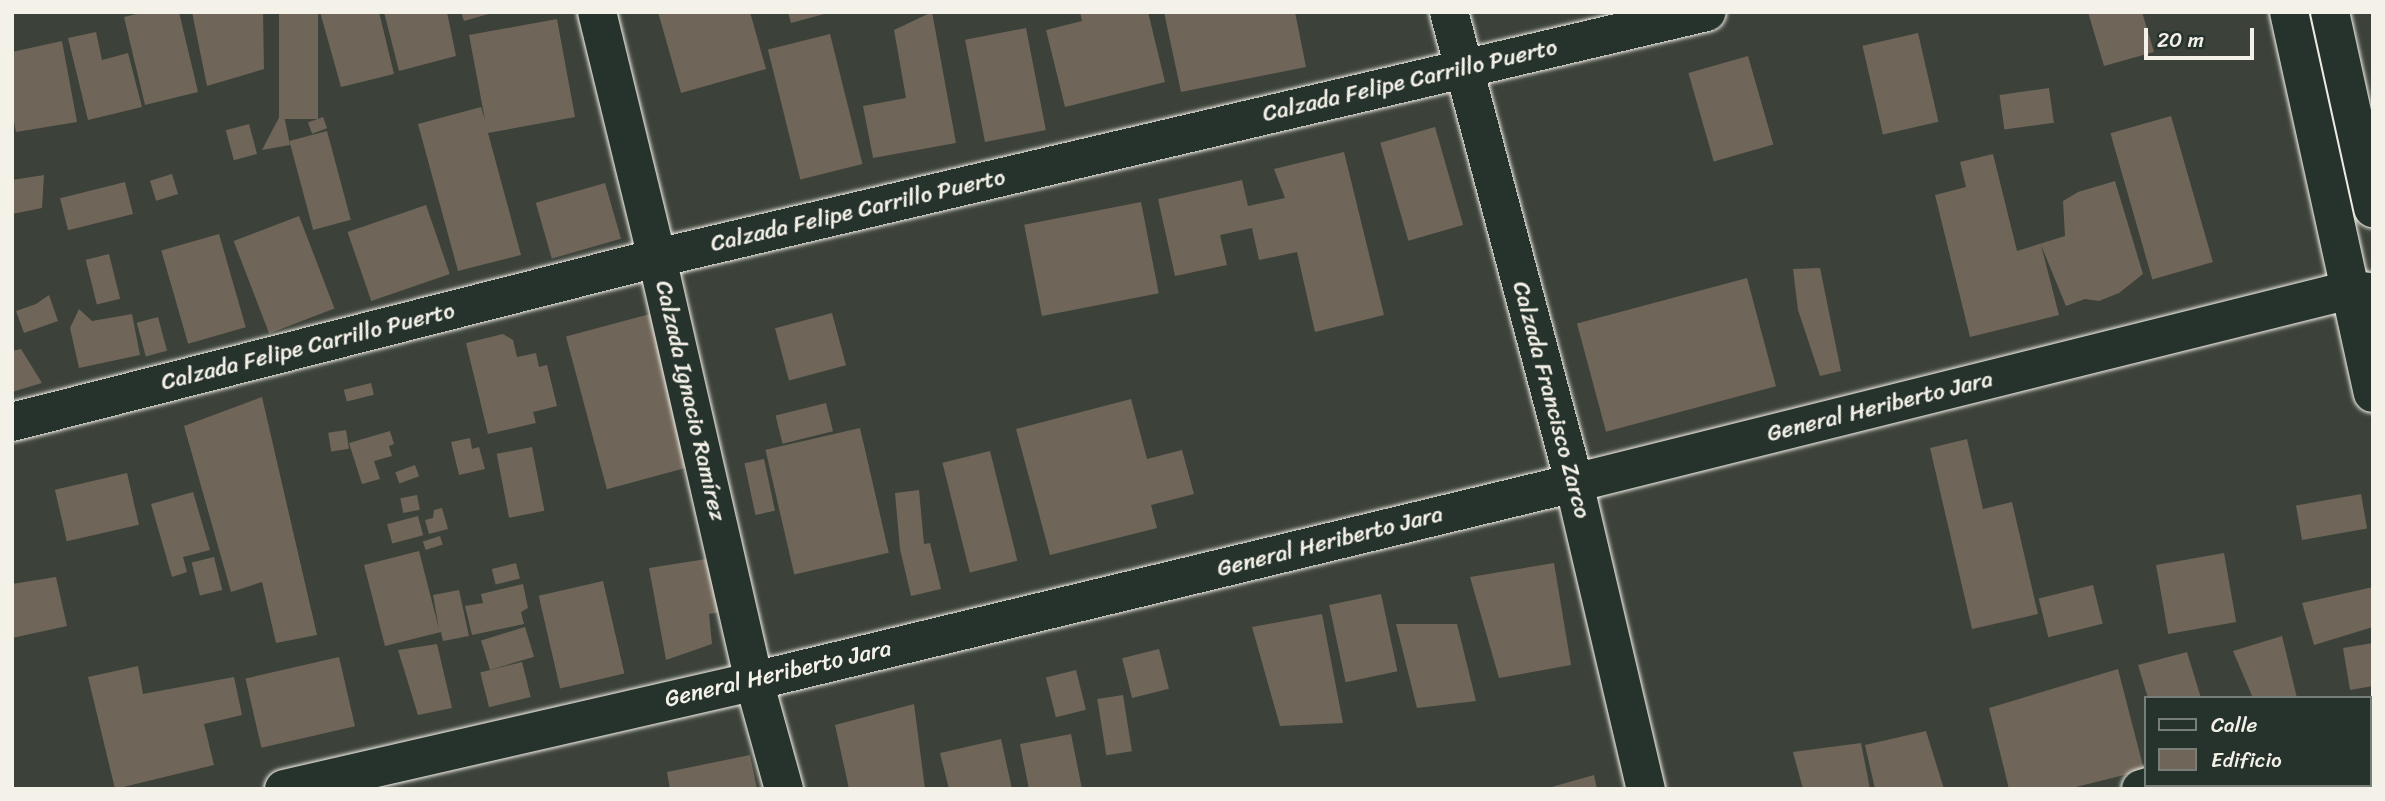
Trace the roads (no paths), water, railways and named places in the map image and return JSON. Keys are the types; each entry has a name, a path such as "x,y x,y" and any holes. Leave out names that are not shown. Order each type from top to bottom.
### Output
{"street":[{"name":"Calzada Ignacio Ramírez","path":"597,12 657,258 754,681 784,789"},
{"name":"Calzada Francisco Zarco","path":"1449,12 1574,483 1646,789"},
{"name":"Calzada Felipe Carrillo Puerto","path":"12,422 657,258 1707,12"},
{"path":"2289,12 2361,291 2373,393"},
{"path":"2330,12 2373,208"},
{"name":"General Heriberto Jara","path":"284,789 754,681 2361,291"}]}
